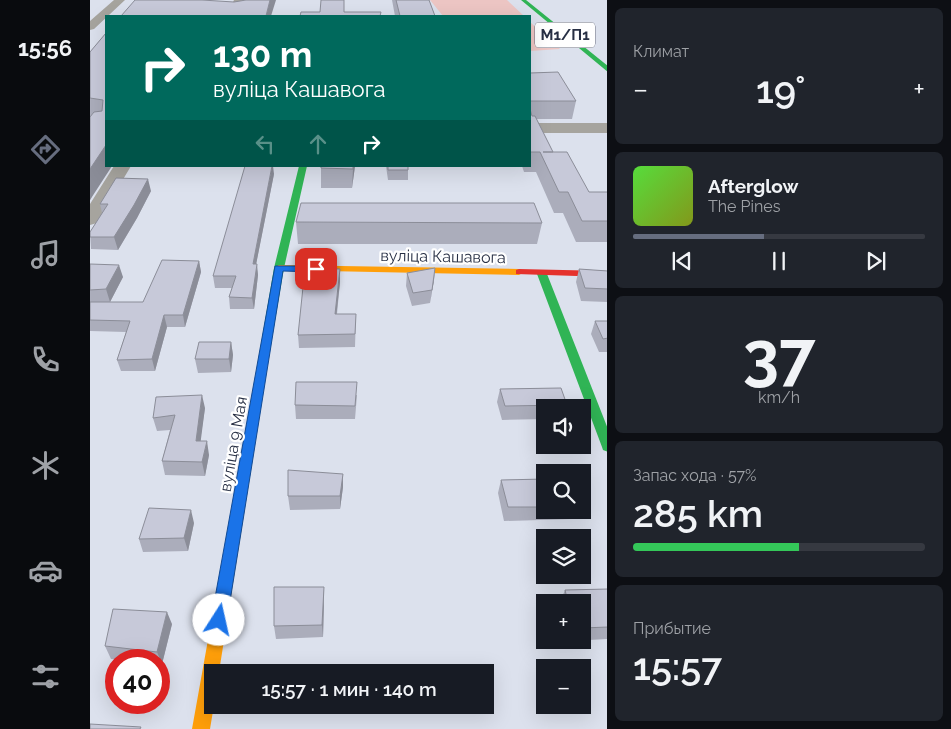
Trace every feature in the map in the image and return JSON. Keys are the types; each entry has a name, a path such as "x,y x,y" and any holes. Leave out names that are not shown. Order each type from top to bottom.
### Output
{"street":[{"path":"90,27 120,0"},
{"path":"232,15 239,0"},
{"name":"М1/П1","path":"523,0 607,70"},
{"path":"531,128 607,128"},
{"path":"90,219 122,167"},
{"name":"вуліца 9 Мая","path":"201,729 279,268 303,167"},
{"name":"вуліца Кашавога","path":"279,268 607,274"},
{"path":"542,274 607,447"}],"shaded area":[{"path":"430,0 507,0 523,15 442,15"},
{"path":"531,23 560,49 531,51"}],"building":[{"path":"135,0 234,2 270,0 266,15 122,15"},
{"path":"321,0 344,0 344,12 381,12 380,15 300,15 301,12 320,12"},
{"path":"396,0 429,0 435,15 400,15"},
{"path":"105,34 105,146 90,169 90,117 94,112 102,111 103,100 90,98 90,52"},
{"path":"558,72 576,101 531,101 531,73"},
{"path":"531,112 532,116 535,116 553,152 567,152 589,192 607,192 607,221 582,221 568,192 559,192 540,152 531,152"},
{"path":"245,167 272,167 253,264 257,264 252,298 229,297 236,276 213,276"},
{"path":"353,167 353,169 321,168"},
{"path":"388,167 408,167 408,170 388,170"},
{"path":"116,178 148,179 114,237 90,237 90,232 108,204 100,204"},
{"path":"301,203 534,203 542,223 296,222"},
{"path":"162,260 199,261 183,315 164,315 152,359 117,360 130,321 90,320 90,302 143,302"},
{"path":"90,264 119,265 106,289 90,290"},
{"path":"305,268 340,269 335,314 356,314 355,334 298,335"},
{"path":"435,268 432,290 413,293 407,273"},
{"path":"579,269 607,271 607,289 585,288"},
{"path":"595,321 607,321 607,338 603,339"},
{"path":"199,342 231,342 229,359 195,359"},
{"path":"296,382 357,382 355,406 295,405"},
{"path":"561,388 565,399 536,399 536,406 505,406 500,389"},
{"path":"202,395 196,441 207,441 202,462 162,461 175,415 153,418 156,397"},
{"path":"288,470 343,474 340,496 288,496"},
{"path":"536,479 536,507 508,507 501,480"},
{"path":"149,508 191,510 184,538 139,539"},
{"path":"274,587 324,587 322,625 274,626"},
{"path":"607,589 607,627 591,628 591,594 566,594 565,590"},
{"path":"113,609 167,612 158,649 131,649 105,646"},
{"path":"90,724 141,727 140,729 90,729"}],"traffic: fast":[{"path":"523,0 607,69"},
{"path":"265,350 279,268 303,167"},
{"path":"542,274 607,444"}],"traffic: slow":[{"path":"279,268 519,272"},
{"path":"201,729 265,350"}],"traffic: jam":[{"path":"519,272 607,274"}],"route":[{"path":"219,620 279,268 316,269"}]}
